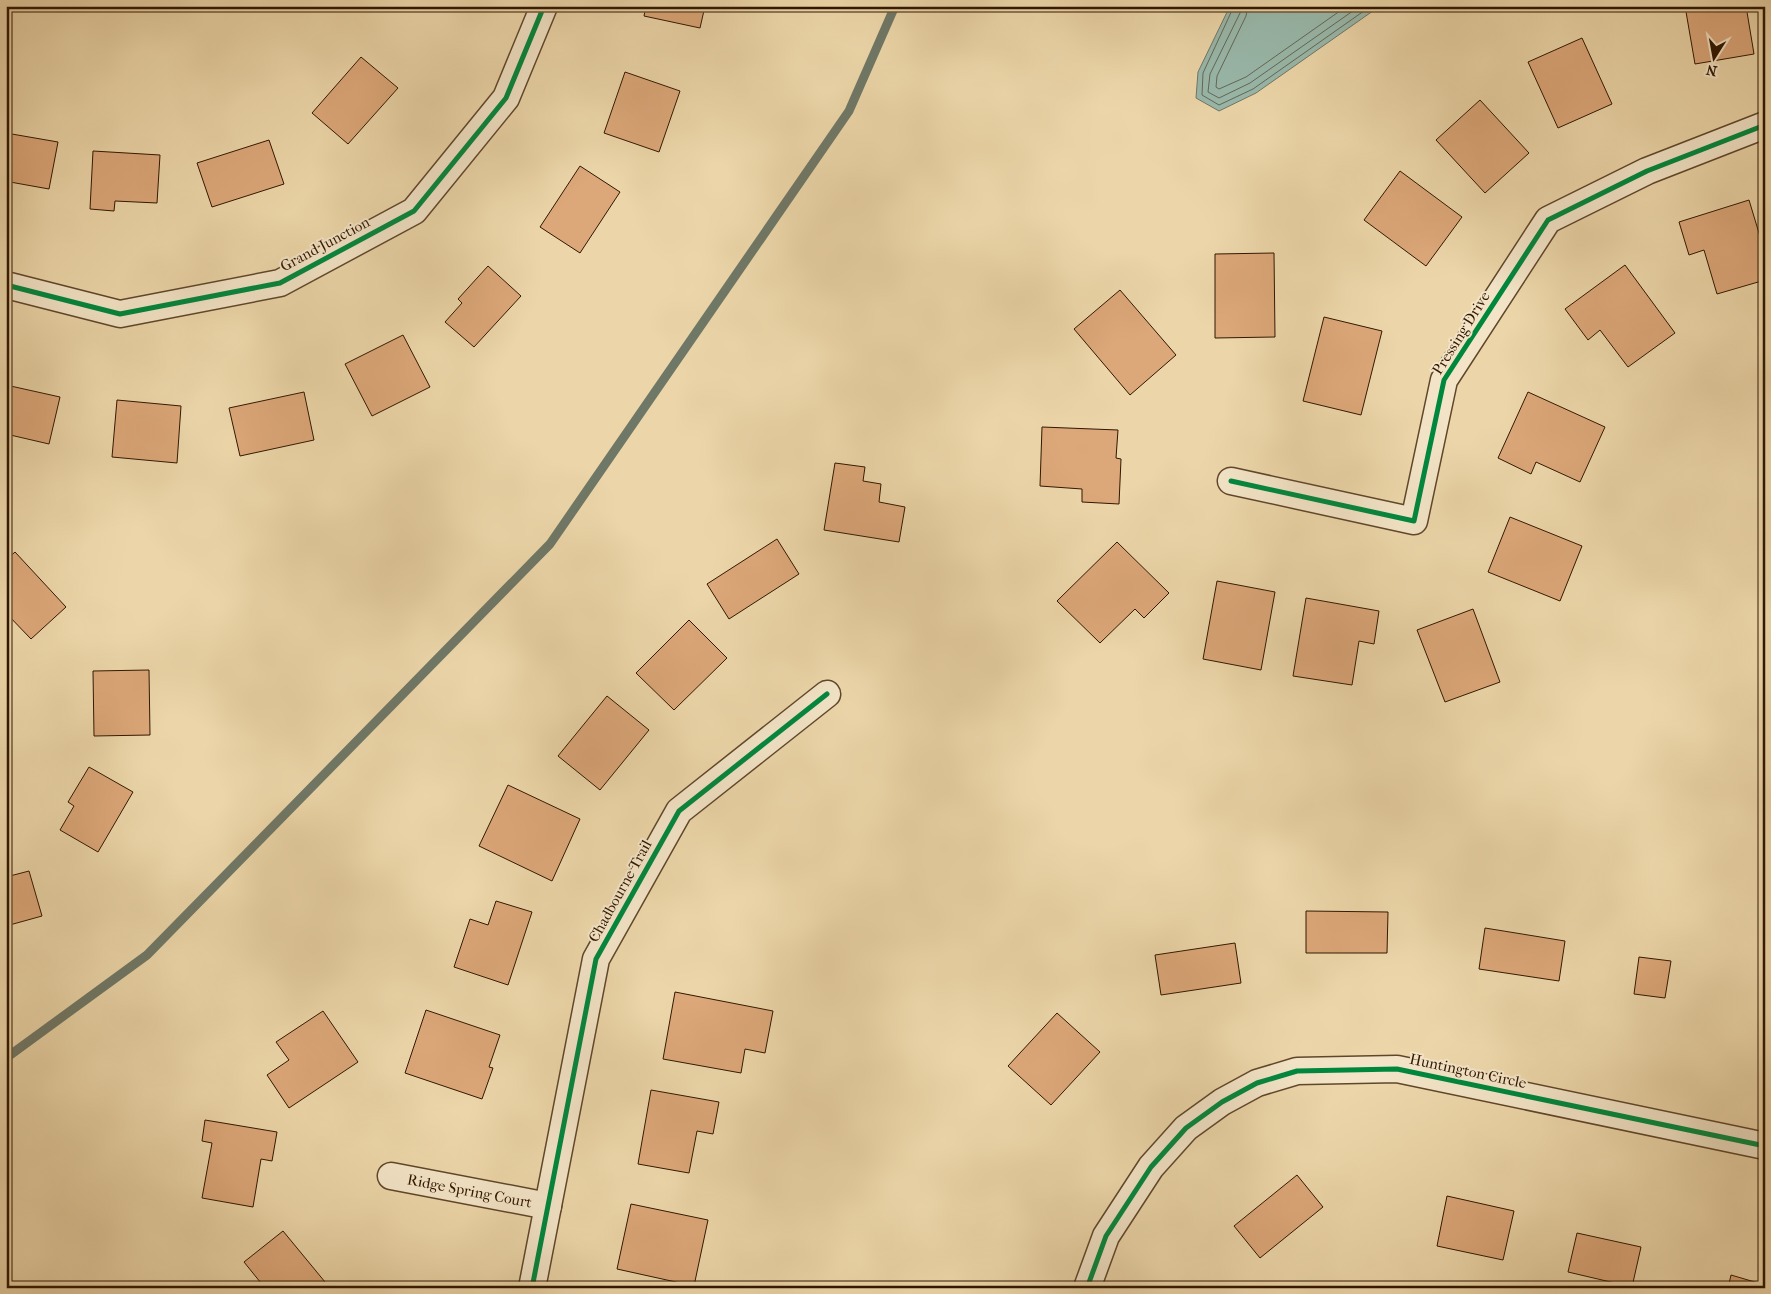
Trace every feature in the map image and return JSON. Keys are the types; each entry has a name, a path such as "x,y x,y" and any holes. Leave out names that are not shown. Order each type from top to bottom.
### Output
{"street":[{"name":"Grand Junction","path":"6,285 120,314 280,283 414,211 506,98 544,6"},
{"name":"Pressing Drive","path":"1231,481 1414,521 1444,380 1548,220 1647,171 1765,125"},
{"name":"Chadbourne Trail","path":"532,1288 596,959 679,811 827,694"},
{"name":"Huntington Circle","path":"1087,1288 1106,1236 1151,1167 1186,1128 1222,1102 1258,1083 1298,1071 1397,1069 1765,1146"},
{"name":"Ridge Spring Court","path":"391,1176 548,1206"}],"water":[{"path":"1230,6 1380,6 1256,93 1219,111 1196,98 1198,72"}],"building":[{"path":"646,6 705,6 700,28 644,16"},
{"path":"1685,6 1746,6 1754,54 1695,64"},
{"path":"1582,38 1612,104 1558,128 1528,62"},
{"path":"361,57 398,88 348,144 312,113"},
{"path":"625,72 680,91 659,152 604,133"},
{"path":"1480,100 1529,153 1485,193 1436,140"},
{"path":"6,133 58,142 49,189 10,182 8,192 6,192"},
{"path":"269,140 284,184 212,207 197,163"},
{"path":"93,151 160,155 157,203 115,201 114,211 90,209"},
{"path":"580,166 620,192 580,253 540,227"},
{"path":"1400,171 1462,217 1426,266 1364,220"},
{"path":"1749,200 1765,253 1765,280 1717,294 1704,250 1689,255 1679,222"},
{"path":"1274,253 1275,337 1215,338 1215,254"},
{"path":"1625,265 1675,333 1628,367 1600,330 1588,340 1565,309"},
{"path":"488,266 521,296 474,347 445,322 462,303 458,299"},
{"path":"1120,290 1176,355 1130,395 1074,329"},
{"path":"1324,317 1382,331 1361,415 1303,401"},
{"path":"403,335 430,387 372,416 345,364"},
{"path":"6,385 60,397 49,444 6,434"},
{"path":"304,392 314,440 240,456 229,408"},
{"path":"1528,392 1605,427 1580,482 1536,462 1531,474 1498,458"},
{"path":"117,400 181,406 177,463 112,457"},
{"path":"1042,427 1118,430 1116,458 1121,459 1119,504 1082,502 1082,489 1040,486"},
{"path":"835,463 865,467 863,481 881,484 879,502 905,507 899,542 824,530"},
{"path":"1510,517 1582,546 1560,601 1488,572"},
{"path":"777,539 799,574 729,619 707,584"},
{"path":"1117,542 1169,593 1144,618 1135,609 1100,643 1057,601"},
{"path":"15,552 66,607 31,639 6,613 6,560"},
{"path":"1217,581 1275,592 1261,670 1203,659"},
{"path":"1306,598 1379,611 1374,644 1359,641 1352,685 1293,676"},
{"path":"1473,609 1500,682 1445,702 1417,630"},
{"path":"689,620 727,658 674,710 636,673"},
{"path":"149,670 150,735 94,736 93,671"},
{"path":"607,696 649,730 600,790 558,756"},
{"path":"89,767 133,792 98,852 60,830 74,806 68,802"},
{"path":"508,785 580,819 552,881 479,846"},
{"path":"29,871 42,916 6,926 6,877"},
{"path":"496,901 532,912 508,985 454,967 470,919 488,925"},
{"path":"1306,911 1388,912 1387,953 1306,953"},
{"path":"1485,928 1565,941 1559,981 1479,969"},
{"path":"1235,943 1241,983 1161,995 1155,955"},
{"path":"1639,957 1671,961 1665,998 1634,994"},
{"path":"675,992 773,1011 765,1053 745,1049 741,1073 663,1059"},
{"path":"426,1010 500,1035 489,1067 493,1068 482,1099 405,1073"},
{"path":"323,1011 358,1062 289,1108 267,1075 289,1060 276,1042"},
{"path":"1057,1013 1100,1052 1051,1105 1008,1066"},
{"path":"651,1090 719,1102 713,1134 697,1131 689,1173 638,1164"},
{"path":"205,1120 277,1132 272,1161 261,1159 253,1207 202,1198 212,1143 202,1141"},
{"path":"1297,1175 1323,1207 1260,1258 1234,1226"},
{"path":"1447,1196 1514,1211 1503,1260 1437,1246"},
{"path":"631,1204 708,1220 694,1286 617,1269"},
{"path":"283,1231 330,1288 265,1288 244,1262"},
{"path":"1577,1233 1641,1247 1632,1287 1568,1272"},
{"path":"1731,1275 1765,1285 1765,1288 1728,1288"}],"waterway":[{"path":"6,1058 147,955 550,544 849,111 895,6"}],"cycle path":[{"path":"6,285 120,314 280,283 414,211 506,98 544,6"},
{"path":"1231,481 1414,521 1444,380 1548,220 1647,171 1765,125"},
{"path":"532,1288 596,959 679,811 827,694"},
{"path":"1087,1288 1106,1236 1151,1167 1186,1128 1222,1102 1257,1083 1297,1071 1397,1069 1765,1146"}]}
